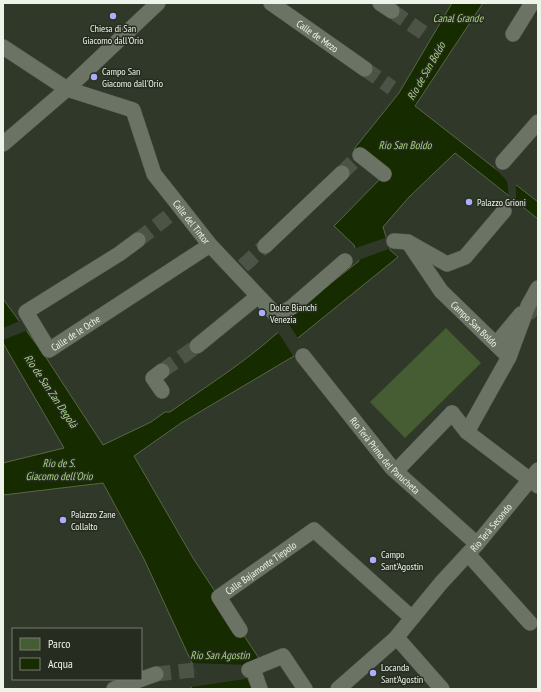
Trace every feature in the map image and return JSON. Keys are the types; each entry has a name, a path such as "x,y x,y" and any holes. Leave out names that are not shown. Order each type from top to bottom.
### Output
{"street":[{"path":"3,144 67,89 158,3"},
{"name":"Calle de Mezo","path":"271,3 365,68"},
{"path":"513,34 532,3"},
{"path":"3,47 67,89"},
{"name":"Calle del Tintor","path":"67,89 133,110 154,174 177,210 210,245 240,270 257,297 277,316 292,307 345,261"},
{"path":"503,162 538,122"},
{"path":"360,155 382,170"},
{"path":"265,246 342,173"},
{"name":"Campo San Boldo","path":"504,211 465,257 447,264 401,242 441,291 509,357"},
{"name":"Calle de le Oche","path":"138,240 119,254 26,312 49,350 210,245"},
{"path":"468,432 509,357 528,306 538,288"},
{"path":"197,346 257,297"},
{"path":"496,344 528,306"},
{"name":"Rio Terà Primo del Parucheta","path":"303,356 396,471 473,549 530,623"},
{"path":"162,371 153,378 162,391"},
{"path":"396,471 452,413 481,408"},
{"path":"452,413 468,432 535,479"},
{"name":"Rio Terà Secondo","path":"412,618 441,583 535,479"},
{"name":"Calle Bajamonte Tiepolo","path":"240,630 219,597 314,530 412,618"},
{"path":"338,689 395,639 412,618"},
{"path":"395,639 398,640 442,689"},
{"path":"260,689 251,670 283,656 305,689"},
{"path":"142,679 156,674"},
{"path":"114,689 139,680"}],"green space":[{"path":"446,328 481,363 405,438 370,402"}],"water":[{"path":"452,3 483,3 415,106 538,202 538,219 455,153 409,197 383,227 390,250 398,257 288,346 294,356 181,423 134,456 193,558 260,660 248,679 252,689 192,689 191,687 197,674 144,559 103,483 3,495 3,463 64,448 3,343 3,299 45,356 103,445 151,422 165,412 170,412 232,369 263,345 291,320 289,316 359,261 354,245 334,226 384,175 354,149 399,93"}],"pier":[{"path":"496,166 516,182 516,203 509,198 507,181 494,167"},
{"path":"388,237 391,248 356,261 353,249"},
{"path":"20,321 28,330 3,340 3,328"},
{"path":"287,321 299,340 291,347 295,358 277,331"},
{"path":"191,663 249,665 252,678 191,687 190,684 194,675 197,674"}],"tunnel":[{"path":"392,11 428,36"},
{"path":"365,69 392,88"},
{"path":"342,173 360,155"},
{"path":"138,240 174,212"},
{"path":"243,266 265,246"},
{"path":"528,306 538,314"},
{"path":"162,371 197,346"},
{"path":"156,674 194,670"}],"place":[{"name":"Chiesa di San Giacomo dall'Orio","path":"113,16"},
{"name":"Campo San Giacomo dall'Orio","path":"94,77"},
{"name":"Palazzo Grioni","path":"469,202"},
{"name":"Dolce Bianchi Venezia","path":"262,313"},
{"name":"Palazzo Zane Collalto","path":"63,520"},
{"name":"Campo Sant'Agostin","path":"373,560"},
{"name":"Locanda Sant'Agostin","path":"373,673"}],"water label":[{"name":"Canal Grande","path":"458,18"},
{"name":"Rio de San Boldo","path":"426,71"},
{"name":"Rio San Boldo","path":"405,145"},
{"name":"Rio de San Zan Degolà","path":"51,391"},
{"name":"Rio de S. Giacomo dell'Orio","path":"59,469"},
{"name":"Rio San Agostin","path":"220,655"}]}
